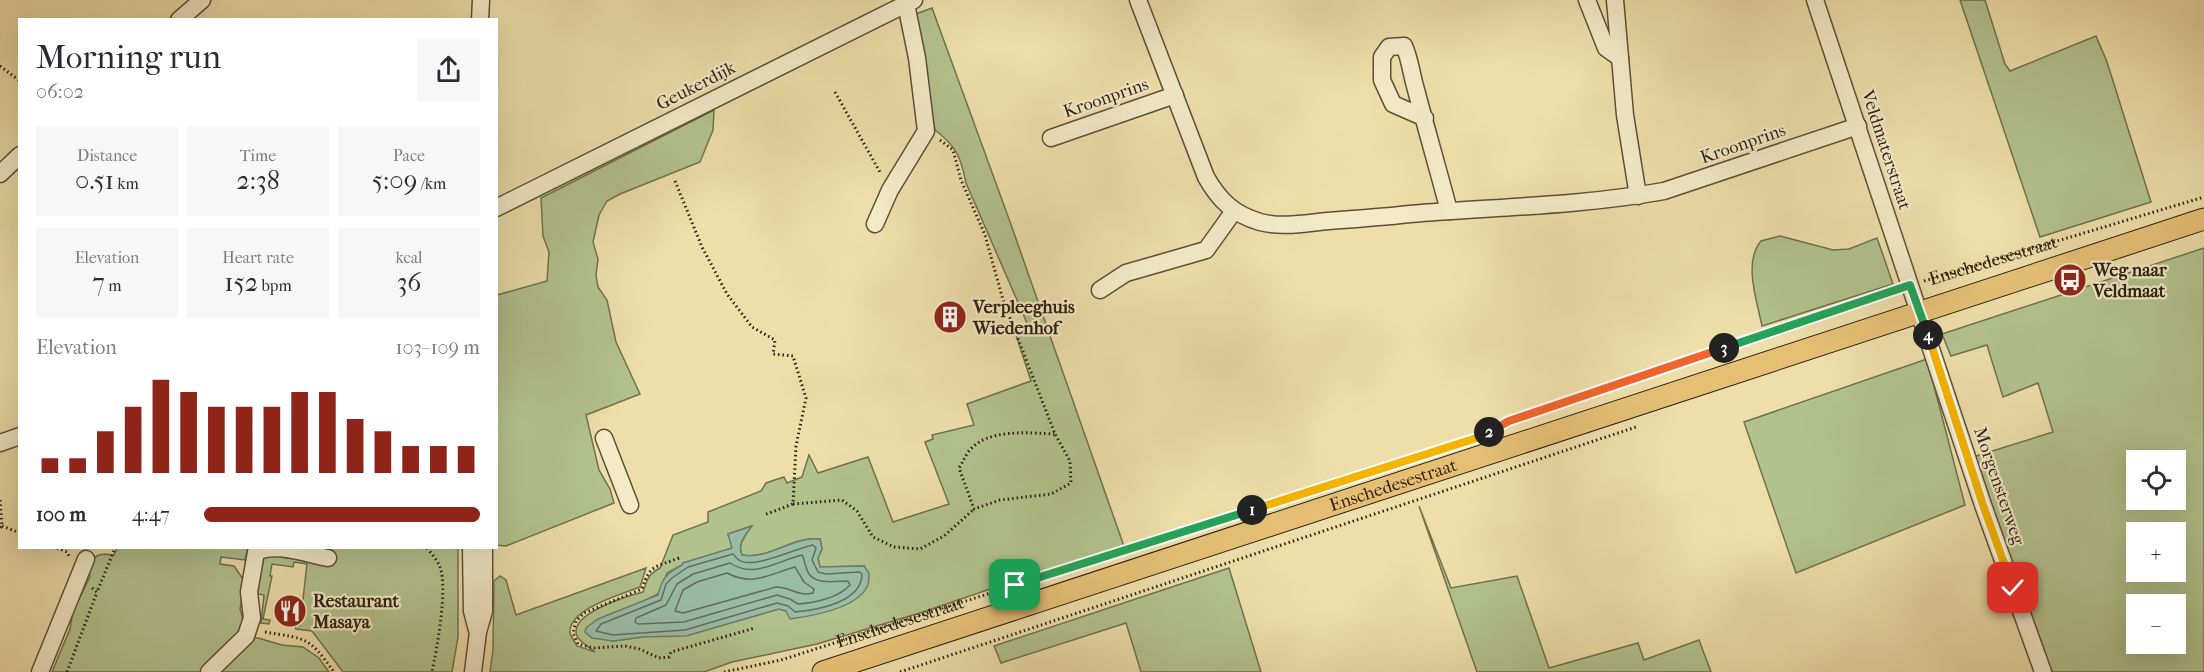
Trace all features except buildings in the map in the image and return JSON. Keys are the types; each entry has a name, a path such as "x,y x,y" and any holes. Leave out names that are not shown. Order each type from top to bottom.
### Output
{"main road":[{"name":"Enschedesestraat","path":"823,672 2204,219"}],"street":[{"path":"181,18 202,0"},
{"path":"480,18 481,0"},
{"name":"Kroonprins","path":"1138,0 1206,177 1217,196 1234,210 1261,222 1292,225 1449,211 1567,204 1638,196 1664,191 1858,126"},
{"path":"1587,0 1606,48 1620,58"},
{"path":"1614,0 1626,114 1638,196"},
{"name":"Veldmaterstraat","path":"1815,0 1919,313"},
{"path":"874,224 890,190 926,130 910,2"},
{"name":"Geukerdijk","path":"498,207 910,2"},
{"name":"Kroonprins","path":"1051,138 1175,95"},
{"path":"1425,118 1449,211"},
{"path":"0,174 18,157"},
{"path":"1100,290 1126,273 1206,250 1234,210"},
{"name":"Morgensterweg","path":"1919,313 1983,505 2043,672"},
{"path":"0,443 18,437"},
{"path":"604,438 630,505"},
{"path":"209,672 246,636 252,618 249,592 256,552 262,549"},
{"path":"279,549 328,558"},
{"path":"471,549 472,611 478,632"},
{"path":"473,672 478,632 484,610 484,549"},
{"path":"40,672 86,559"}],"path":[{"path":"0,66 18,80"},
{"path":"835,92 890,190"},
{"path":"764,515 793,504 842,500 857,511 873,537 894,546 920,549 944,536 974,509 1000,500 1051,494 1071,483 1070,461 1055,434 1003,300 985,235 961,180 953,150 926,130"},
{"path":"675,181 702,247 727,294 752,327 775,340 773,354 793,356 806,398 796,446 793,504"},
{"name":"Enschedesestraat","path":"1483,436 1509,421 1910,285 2204,197"},
{"name":"Enschedesestraat","path":"900,672 1644,424"},
{"path":"974,509 959,468 970,449 988,438 1019,433 1055,434"},
{"path":"0,500 1,527 18,532"},
{"name":"Enschedesestraat","path":"724,672 781,660 1268,505"},
{"path":"67,672 115,549"},
{"path":"428,549 440,566 442,590 432,672"},
{"path":"679,558 650,569 642,589 584,613 576,621 573,633 578,644 593,648 625,646 639,649 659,658 669,657 671,652 755,628"},
{"path":"79,575 97,592"},
{"path":"249,629 305,639 317,648 334,672"}],"shaded area":[{"path":"1960,0 1985,0 2005,64 2010,71 2096,36 2107,62 2151,202 2040,237"},
{"path":"932,8 1126,552 1031,575 923,612 817,644 732,662 704,672 490,672 493,650 494,581 500,576 506,580 516,615 646,568 640,587 609,598 587,610 572,624 570,633 577,646 595,652 577,636 577,628 581,620 601,607 643,592 648,578 660,568 673,535 708,522 708,512 761,491 766,483 784,477 787,483 802,477 809,455 818,473 868,457 893,522 949,504 925,442 933,439 932,435 974,425 967,404 1031,381 1014,329 1027,323 966,183 960,159 948,141 935,130 913,15","holes":["751,526 741,543 742,555 762,554 800,541 820,539 822,549 818,558 820,567 863,566 786,611 779,609 613,641 644,601 658,594 667,573 683,563 733,548 728,534"]},
{"path":"714,110 713,130 700,162 620,194 607,201 599,215 593,242 598,259 596,275 598,287 607,300 616,342 640,394 586,415 599,470 610,489 614,503 506,546 498,545 498,295 547,281 549,252 543,236 541,198"},
{"path":"1780,236 1833,250 1849,249 1877,238 1893,284 1762,326 1753,282 1753,260 1761,241"},
{"path":"2204,248 2204,672 2050,672 1973,457 2053,432 2038,383 2003,397 1987,345 1951,356 1942,334"},
{"path":"1927,359 1965,505 1796,573 1744,422"},
{"path":"1419,506 1451,588 1517,576 1549,668 1638,643 1644,660 1699,640 1711,672 1477,672"},
{"path":"117,549 248,549 245,560 221,557 220,564 234,566 245,582 240,609 244,623 243,635 205,672 52,672 70,629 73,611 90,577 88,564 99,555 114,555"},
{"path":"313,549 458,549 458,637 452,672 343,672 312,631 296,629 294,625 300,625 307,564 294,562 293,567 272,564 270,576 272,576 263,619 270,620 269,624 261,623 264,595 253,593 262,557 276,556 330,565"},
{"path":"1229,568 1261,672 1141,672 1126,623 1001,663 994,646"},
{"path":"252,638 303,647 319,658 329,672 214,672"}],"water":[{"path":"752,526 741,543 742,555 762,554 800,541 820,539 822,549 818,558 820,567 864,566 869,573 867,587 853,601 833,610 790,619 786,611 779,609 686,636 642,637 613,641 592,638 585,632 586,628 598,619 658,595 663,580 672,571 683,563 732,548 728,534"}],"place":[{"name":"Weg naar Veldmaat","path":"2070,280"},
{"name":"Verpleeghuis Wiedenhof","path":"950,317"},
{"name":"Restaurant Masaya","path":"290,611"}],"route":[{"path":"1015,585 1483,436 1509,421 1910,285 2013,588"}]}
